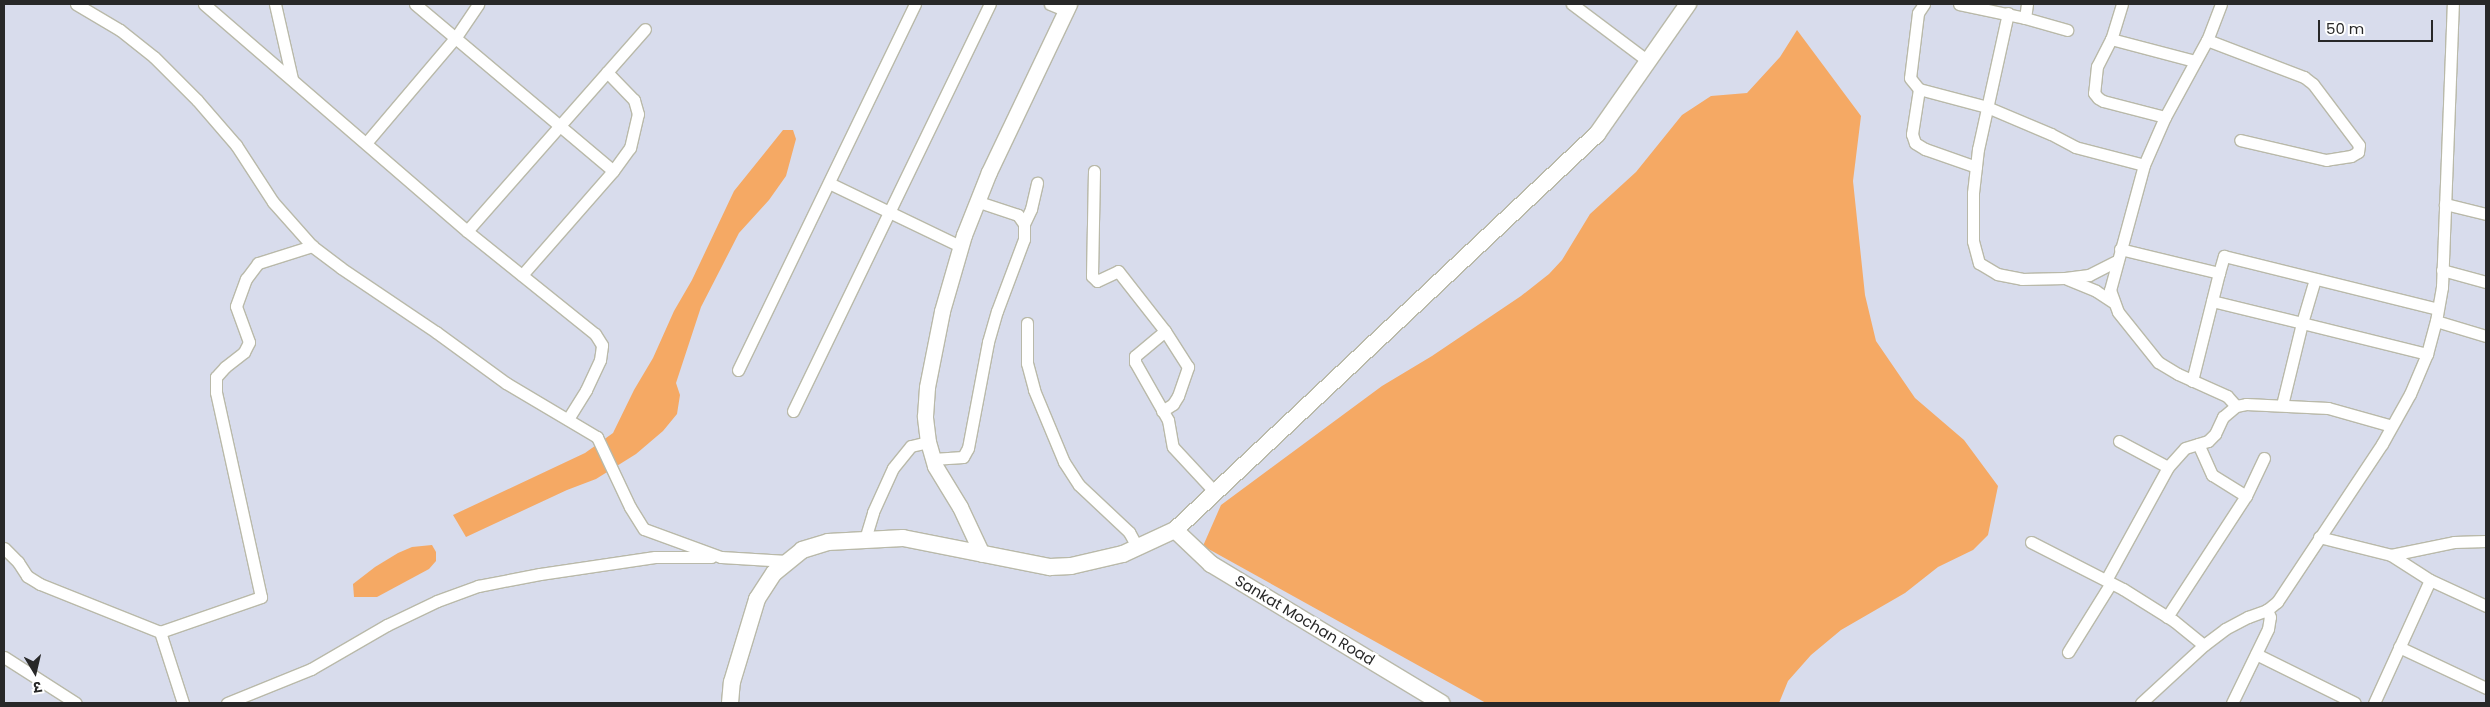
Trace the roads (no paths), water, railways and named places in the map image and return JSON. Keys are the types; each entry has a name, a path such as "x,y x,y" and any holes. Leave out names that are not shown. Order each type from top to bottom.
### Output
{"main road":[{"path":"730,703 732,682 757,599 774,573 802,550 828,542 903,538 1050,567 1097,561 1138,548 1175,530 1214,491 1597,134 1688,4"},
{"name":"Sankat Mochan Road","path":"1175,530 1211,564 1441,703"}],"street":[{"path":"76,4 120,30 154,57 197,100 236,145 274,202 312,246 341,268 436,332 506,384 597,437 630,507 644,529 721,556"},
{"path":"204,4 467,231 595,334 602,345 600,360 586,390 568,419"},
{"path":"275,4 292,79"},
{"path":"415,4 613,171"},
{"path":"366,143 456,37 478,4"},
{"path":"738,370 915,4"},
{"path":"793,411 990,4"},
{"path":"982,554 960,507 945,485 933,460 928,442 926,416 927,387 942,311 960,246 976,202 1068,7 1050,4"},
{"path":"1572,4 1648,61"},
{"path":"1924,4 1918,13 1910,78 1919,89 1987,107 2075,146 2144,166"},
{"path":"1959,4 2008,13 2067,30"},
{"path":"2025,18 2027,4"},
{"path":"2122,4 2111,39 2094,75 2094,93 2098,98 2165,117"},
{"path":"2219,4 2207,40 2165,117 2144,166 2118,255 2110,290 2118,312 2158,362 2192,382 2227,396 2236,406"},
{"path":"2141,703 2204,645 2248,617 2267,610 2277,602 2292,582 2319,537 2392,426 2410,394 2427,354 2438,309 2442,270 2453,4"},
{"path":"2008,13 1976,167 1973,193 1973,241 1979,263 1997,274 2022,278 2065,278 2089,275 2118,255 2219,274"},
{"path":"467,231 645,29"},
{"path":"2111,39 2195,61"},
{"path":"2207,40 2304,77 2313,84 2359,145 2358,152 2351,156 2326,160 2240,140"},
{"path":"522,274 613,171 630,148 638,114 634,100 607,72"},
{"path":"1919,89 1912,134 1915,143 1926,149 1976,167"},
{"path":"1094,171 1092,276 1097,281 1118,271 1165,331 1188,367 1178,396 1173,404 1162,411"},
{"path":"828,183 960,246"},
{"path":"933,460 963,457 968,448 988,342 997,311 1024,239 1024,224 1031,209 1037,183"},
{"path":"976,202 1018,215 1024,224"},
{"path":"2445,204 2486,214"},
{"path":"4,548 18,562 28,576 40,584 160,632 260,597 216,392 216,377 244,352 249,342 236,306 246,279 258,264 312,246"},
{"path":"2192,382 2224,256 2438,309"},
{"path":"2442,270 2486,282"},
{"path":"2065,278 2096,291 2113,302"},
{"path":"2282,405 2315,279"},
{"path":"2212,301 2427,354"},
{"path":"2436,322 2486,336"},
{"path":"1027,323 1027,363 1034,390 1064,462 1079,485 1129,532 1138,548"},
{"path":"1165,331 1135,356 1135,362 1168,420 1173,447 1214,491"},
{"path":"2068,652 2108,582 2168,467 2185,448 2208,442 2215,434 2223,416 2236,406 2246,404 2328,408 2392,426"},
{"path":"2120,441 2168,467"},
{"path":"865,539 873,512 893,468 911,446 928,442"},
{"path":"2198,444 2212,475 2246,496"},
{"path":"2166,617 2246,496 2264,458"},
{"path":"2319,537 2391,555 2430,580 2486,606"},
{"path":"2391,555 2454,542 2486,541"},
{"path":"2030,542 2108,582 2166,617 2204,645"},
{"path":"226,703 311,669 387,625 437,601 478,586 540,574 654,557 721,556 788,561"},
{"path":"2374,703 2430,580"},
{"path":"2232,703 2268,629 2270,617 2267,610"},
{"path":"160,632 183,703"},
{"path":"2399,647 2486,688"},
{"path":"2256,654 2355,703"},
{"path":"4,657 76,703"}]}
